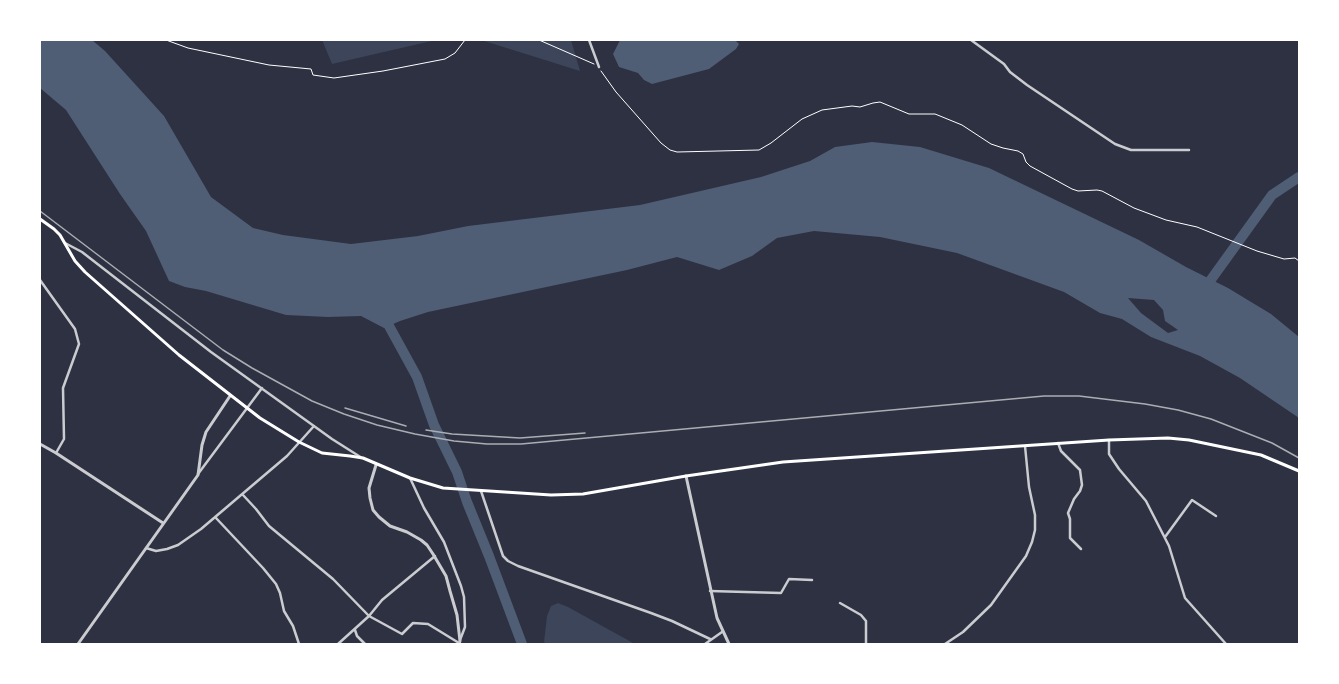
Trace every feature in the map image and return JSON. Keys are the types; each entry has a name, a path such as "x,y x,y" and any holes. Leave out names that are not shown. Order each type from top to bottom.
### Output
{"main road":[{"path":"40,219 54,229 65,242 74,261 85,272 178,355 260,418 299,442 322,453 363,458 376,465 410,478 450,489 551,495 583,494 686,476 783,462 1058,443 1168,438 1189,440 1261,455 1299,470"}],"street":[{"path":"589,40 599,67"},
{"path":"971,40 1004,64 1010,72 1027,85 1115,144 1131,150 1189,150"},
{"path":"65,242 82,252 193,339 314,426 363,458"},
{"path":"40,280 75,329 79,339 79,344 63,388 64,439 56,453"},
{"path":"78,644 163,523 262,388"},
{"path":"198,475 202,445 206,432 230,396"},
{"path":"146,548 156,551 167,550 178,545 216,518 287,456 314,426"},
{"path":"1109,440 1109,454 1119,469 1146,501 1165,537 1185,598 1226,644"},
{"path":"1058,443 1061,451 1080,470 1082,485 1080,491 1074,498 1068,513 1070,519 1070,538 1081,549"},
{"path":"40,445 56,453 163,523"},
{"path":"945,644 963,632 991,605 1026,556 1032,542 1035,530 1035,515 1029,487 1025,446"},
{"path":"376,465 369,488 373,510 390,526 407,532 421,540 427,545 435,556 446,576 457,615 459,643"},
{"path":"686,476 710,591 722,632 729,644"},
{"path":"410,478 424,508 444,542 461,586 464,597 465,628 459,643"},
{"path":"479,491 503,556 508,561 518,566 672,621 710,640"},
{"path":"243,495 269,526 333,578 369,616 402,634 413,623 428,624 459,643"},
{"path":"1165,537 1192,500 1216,516"},
{"path":"216,518 276,584 280,593 284,611 293,626 299,644"},
{"path":"338,644 369,616 382,600 435,556"},
{"path":"710,591 781,593 790,579 812,580"},
{"path":"840,604 861,615 866,621 866,644"},
{"path":"355,630 357,636 365,644"},
{"path":"705,644 722,632"}],"path":[{"path":"166,40 188,48 269,65 311,70 313,75 334,78 383,71 445,59 455,53 465,40"},
{"path":"539,40 599,67 616,92 660,143 670,150 680,152 759,150 771,143 802,119 822,110 836,107 860,106 880,102 909,114 935,114 962,125 998,146 1021,152 1026,162 1030,166 1072,189 1078,191 1102,191 1134,208 1166,220 1197,227 1257,251 1284,259 1294,258 1299,261"}],"shaded area":[{"path":"40,40 92,40 105,51 164,116 211,197 253,228 283,235 351,244 418,236 468,226 640,205 761,177 810,161 835,147 872,142 920,147 989,168 1139,240 1186,267 1228,288 1271,314 1299,337 1299,418 1240,378 1200,356 1151,337 1122,319 1100,313 1064,292 957,253 880,237 814,231 777,238 752,256 719,270 677,257 627,270 428,312 384,328 361,316 328,317 286,315 206,291 185,287 169,281 146,231 120,194 66,110 40,88","holes":["1128,298 1154,300 1163,310 1165,321 1178,330 1168,333 1141,313"]},
{"path":"322,40 436,40 332,64"},
{"path":"481,40 571,40 580,71"},
{"path":"620,40 735,40 739,44 736,49 709,69 652,84 644,80 638,73 619,67 613,54"},
{"path":"558,603 635,644 546,644 544,642 547,616 551,606"}],"waterway":[{"path":"1202,289 1210,281 1272,195 1299,177"},
{"path":"383,315 417,377 434,425 457,472 467,502 522,644"}],"railway":[{"path":"40,211 223,350 252,368 312,401 344,414 377,425 415,434 454,441 487,444 521,444 1044,396 1079,396 1145,404 1178,410 1211,419 1272,443 1299,458"},
{"path":"345,408 406,426"},
{"path":"426,430 452,434 520,438 585,433"}]}
